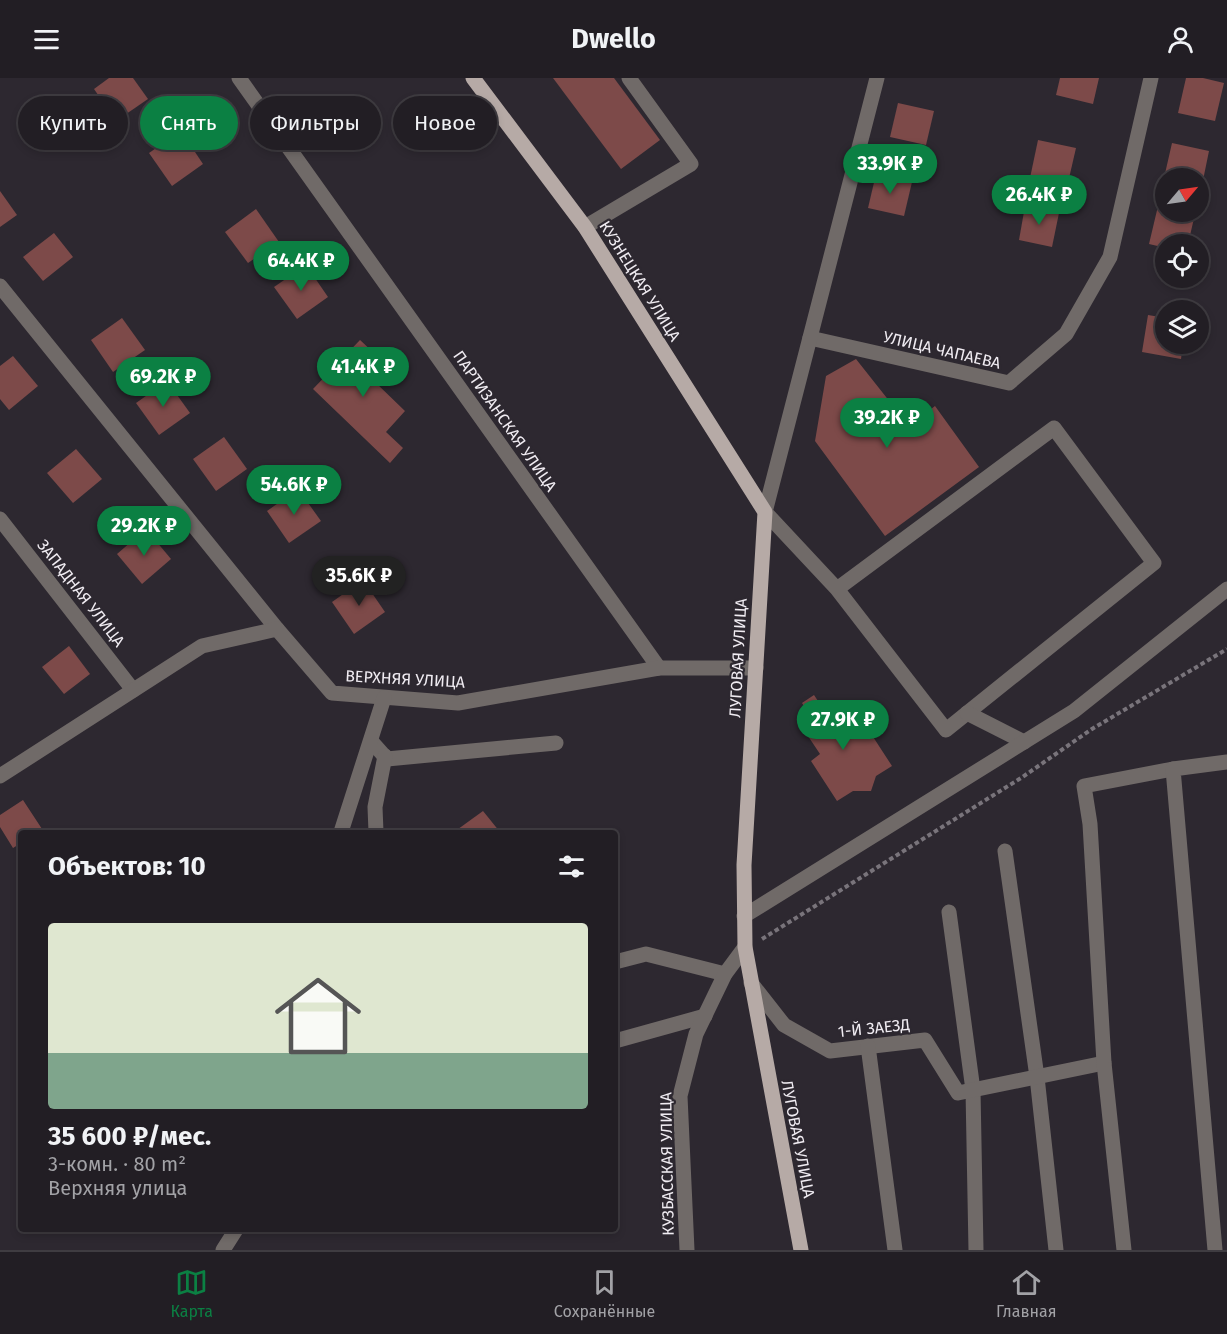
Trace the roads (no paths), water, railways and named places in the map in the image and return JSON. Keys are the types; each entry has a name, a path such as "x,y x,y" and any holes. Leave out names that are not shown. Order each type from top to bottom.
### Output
{"main road":[{"name":"КУЗНЕЦКАЯ УЛИЦА","path":"473,78 585,227 765,512"},
{"name":"ЛУГОВАЯ УЛИЦА","path":"765,512 744,865 745,948 801,1250"}],"street":[{"name":"ПАРТИЗАНСКАЯ УЛИЦА","path":"238,78 659,668"},
{"path":"585,227 691,164 628,78"},
{"name":"ЛУГОВАЯ УЛИЦА","path":"765,512 877,78"},
{"name":"УЛИЦА ЧАПАЕВА","path":"810,338 1010,383 1066,334 1110,257 1151,78"},
{"name":"ВЕРХНЯЯ УЛИЦА","path":"0,286 332,693 458,703 659,668 756,668"},
{"path":"765,512 837,589 946,730 1154,563 1054,428 837,589"},
{"name":"ЗАПАДНАЯ УЛИЦА","path":"0,519 133,690"},
{"path":"744,916 1074,711 1227,589"},
{"path":"0,776 202,646 277,628"},
{"path":"342,830 384,698"},
{"path":"967,713 1024,742"},
{"path":"371,741 387,759 556,743"},
{"path":"376,830 375,807 385,756"},
{"path":"1124,1250 1104,1063 1090,824 1084,786 1173,769 1227,762"},
{"path":"1173,769 1215,1250"},
{"path":"1005,851 1037,1077 1056,1250"},
{"path":"949,912 973,1090 976,1250"},
{"name":"КУЗБАССКАЯ УЛИЦА","path":"687,1250 680,1096 696,1034 725,974 745,948"},
{"path":"618,961 646,954 725,974"},
{"name":"1-Й ЗАЕЗД","path":"751,983 784,1025 830,1051 925,1040 958,1093 973,1090"},
{"path":"618,1040 705,1016"},
{"path":"868,1046 895,1250"},
{"path":"973,1090 1104,1063"},
{"path":"223,1250 234,1232"}]}
